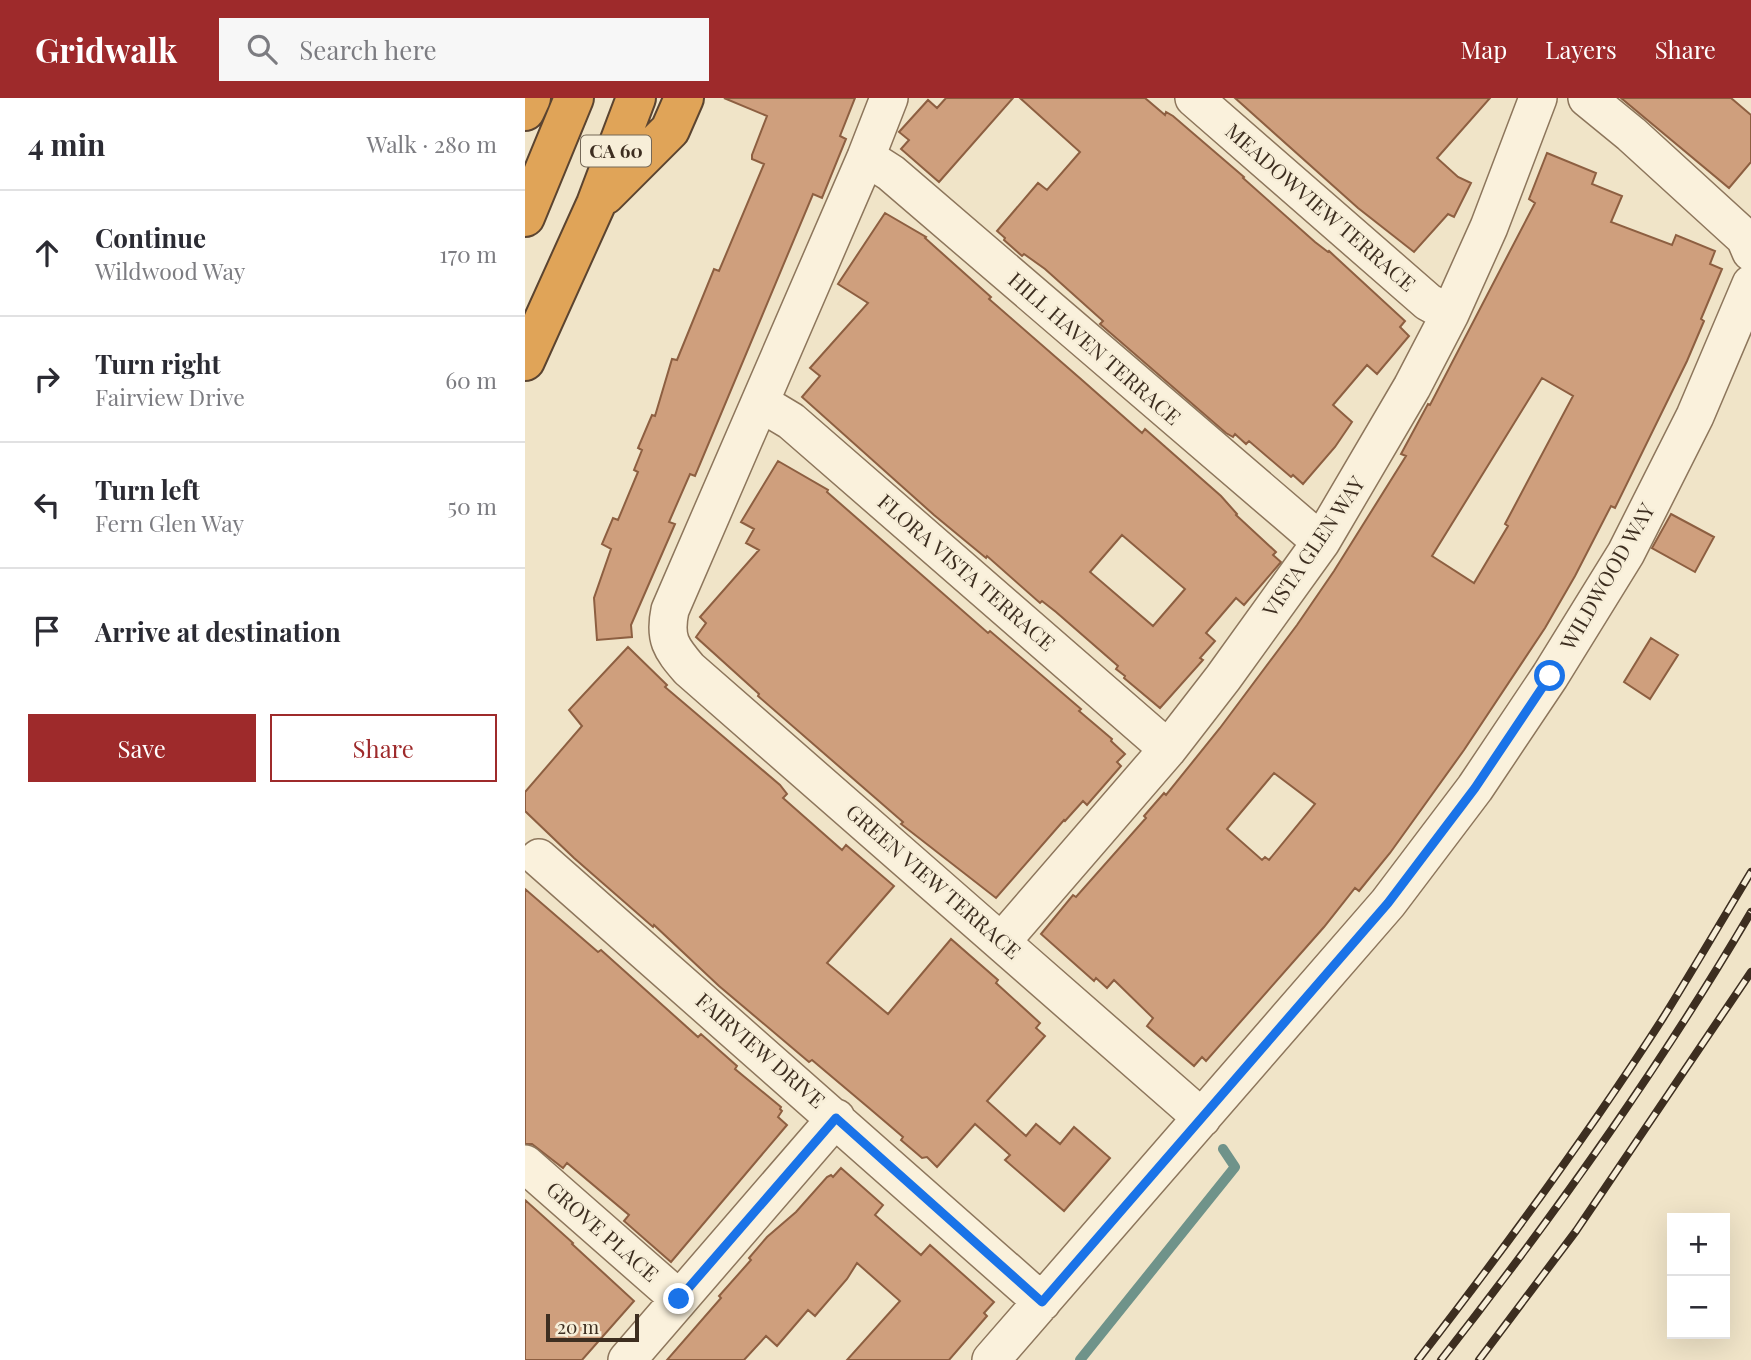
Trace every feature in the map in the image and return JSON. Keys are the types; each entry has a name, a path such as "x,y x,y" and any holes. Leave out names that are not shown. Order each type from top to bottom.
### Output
{"highway":[{"path":"525,110 531,98"},
{"path":"525,217 574,98"},
{"name":"CA 60","path":"525,361 596,204 636,98"},
{"path":"596,204 670,130 684,98"}],"street":[{"path":"761,403 889,98"},
{"name":"MEADOWVIEW TERRACE","path":"1194,98 1428,302 1450,314"},
{"name":"VISTA GLEN WAY","path":"1002,941 1168,748 1232,667 1321,542 1412,387 1450,314 1489,227 1538,98"},
{"path":"1587,98 1631,134 1748,245"},
{"name":"HILL HAVEN TERRACE","path":"866,158 891,173 1321,542"},
{"name":"WILDWOOD WAY","path":"991,1360 1388,903 1475,788 1550,676 1626,553 1695,416 1751,284"},
{"name":"GREEN VIEW TERRACE","path":"761,403 670,610 667,626 669,642 689,669 1202,1118"},
{"name":"FLORA VISTA TERRACE","path":"761,403 791,421 1168,748"},
{"name":"FAIRVIEW DRIVE","path":"539,858 1042,1302"},
{"path":"627,1360 836,1118"},
{"name":"GROVE PLACE","path":"525,1164 679,1299"}],"building":[{"path":"724,98 855,98 840,136 846,139 822,198 813,194 695,476 690,474 669,522 675,524 631,625 632,637 597,640 594,598 611,549 602,544 613,518 618,520 638,472 634,470 642,450 638,448 652,415 655,416 672,359 677,360 714,269 719,271 764,164 752,159 752,155 767,116"},
{"path":"946,98 1013,98 939,182 901,149 909,140 899,132 928,100 937,108"},
{"path":"1020,98 1145,98 1165,115 1166,112 1173,116 1315,242 1329,251 1405,321 1400,327 1409,336 1377,374 1367,365 1333,405 1352,422 1335,447 1303,484 1249,441 1246,444 1235,434 1233,437 1226,433 1100,324 1103,321 1045,269 1024,254 1022,256 997,231 1038,183 1047,190 1080,152"},
{"path":"1235,98 1490,98 1437,158 1458,177 1471,183 1454,217 1448,214 1414,252 1358,208"},
{"path":"1621,98 1731,98 1751,115 1751,162 1729,188"},
{"path":"1547,153 1596,173 1592,184 1622,196 1611,222 1672,245 1676,235 1715,251 1710,264 1722,269 1701,319 1704,321 1615,508 1611,506 1545,628 1464,750 1390,853 1359,891 1355,888 1206,1061 1202,1057 1194,1066 1147,1026 1153,1018 1114,980 1107,988 1096,978 1094,981 1041,934 1073,895 1076,897 1146,818 1144,816 1164,793 1166,795 1220,728 1334,571 1406,456 1401,454 1428,404 1430,405 1535,203 1529,199","holes":["1542,378 1573,396 1505,524 1508,526 1474,583 1432,556","1274,773 1315,804 1269,860 1265,857 1262,860 1227,829"]},
{"path":"885,213 926,237 991,297 989,299 1142,433 1145,429 1221,496 1236,515 1276,552 1273,555 1281,562 1244,605 1236,598 1206,633 1215,641 1200,658 1203,660 1160,708 1124,678 1116,669 1118,666 1056,612 1042,601 1040,603 987,556 986,558 934,515 802,397 820,376 810,368 868,303 838,284","holes":["1122,535 1185,589 1153,626 1090,572"]},
{"path":"778,461 828,490 827,492 988,633 990,631 1081,709 1079,711 1125,754 1117,762 1121,766 1087,805 1083,801 1064,820 996,898 901,824 903,822 758,696 759,694 696,637 706,623 700,617 759,550 746,543 754,529 741,522"},
{"path":"1671,514 1714,537 1695,572 1652,548"},
{"path":"1651,638 1678,655 1650,699 1624,682"},
{"path":"628,647 667,685 665,687 780,785 787,794 783,798 842,850 846,845 894,886 827,963 888,1014 951,939 998,980 996,983 1040,1023 1036,1028 1045,1036 987,1101 1026,1136 1036,1124 1060,1144 1074,1127 1110,1158 1064,1211 1005,1160 1010,1155 975,1124 937,1167 927,1157 922,1158 901,1140 903,1137 869,1108 812,1060 809,1062 719,986 525,811 525,792 582,726 569,710"},
{"path":"525,889 598,952 601,950 698,1037 701,1034 737,1066 735,1069 781,1107 782,1111 778,1117 787,1125 671,1262 624,1221 629,1215 567,1163 563,1168 532,1144 525,1144"},
{"path":"841,1168 883,1205 875,1215 921,1255 930,1245 994,1302 984,1313 987,1316 949,1360 847,1360 900,1301 857,1263 815,1316 808,1310 777,1346 766,1336 744,1360 667,1360 721,1298 719,1296 751,1260 749,1258 767,1237 796,1212 827,1177 833,1177"},
{"path":"525,1200 634,1301 582,1360 525,1360"}],"waterway":[{"path":"1080,1360 1235,1167 1223,1149"}],"railway":[{"path":"1418,1360 1605,1106 1663,1018 1751,872"},
{"path":"1441,1360 1604,1141 1680,1028 1751,912"},
{"path":"1479,1360 1576,1231 1751,972"}],"route":[{"path":"679,1299 836,1118 1042,1302 1388,903 1475,788 1550,676"}]}
